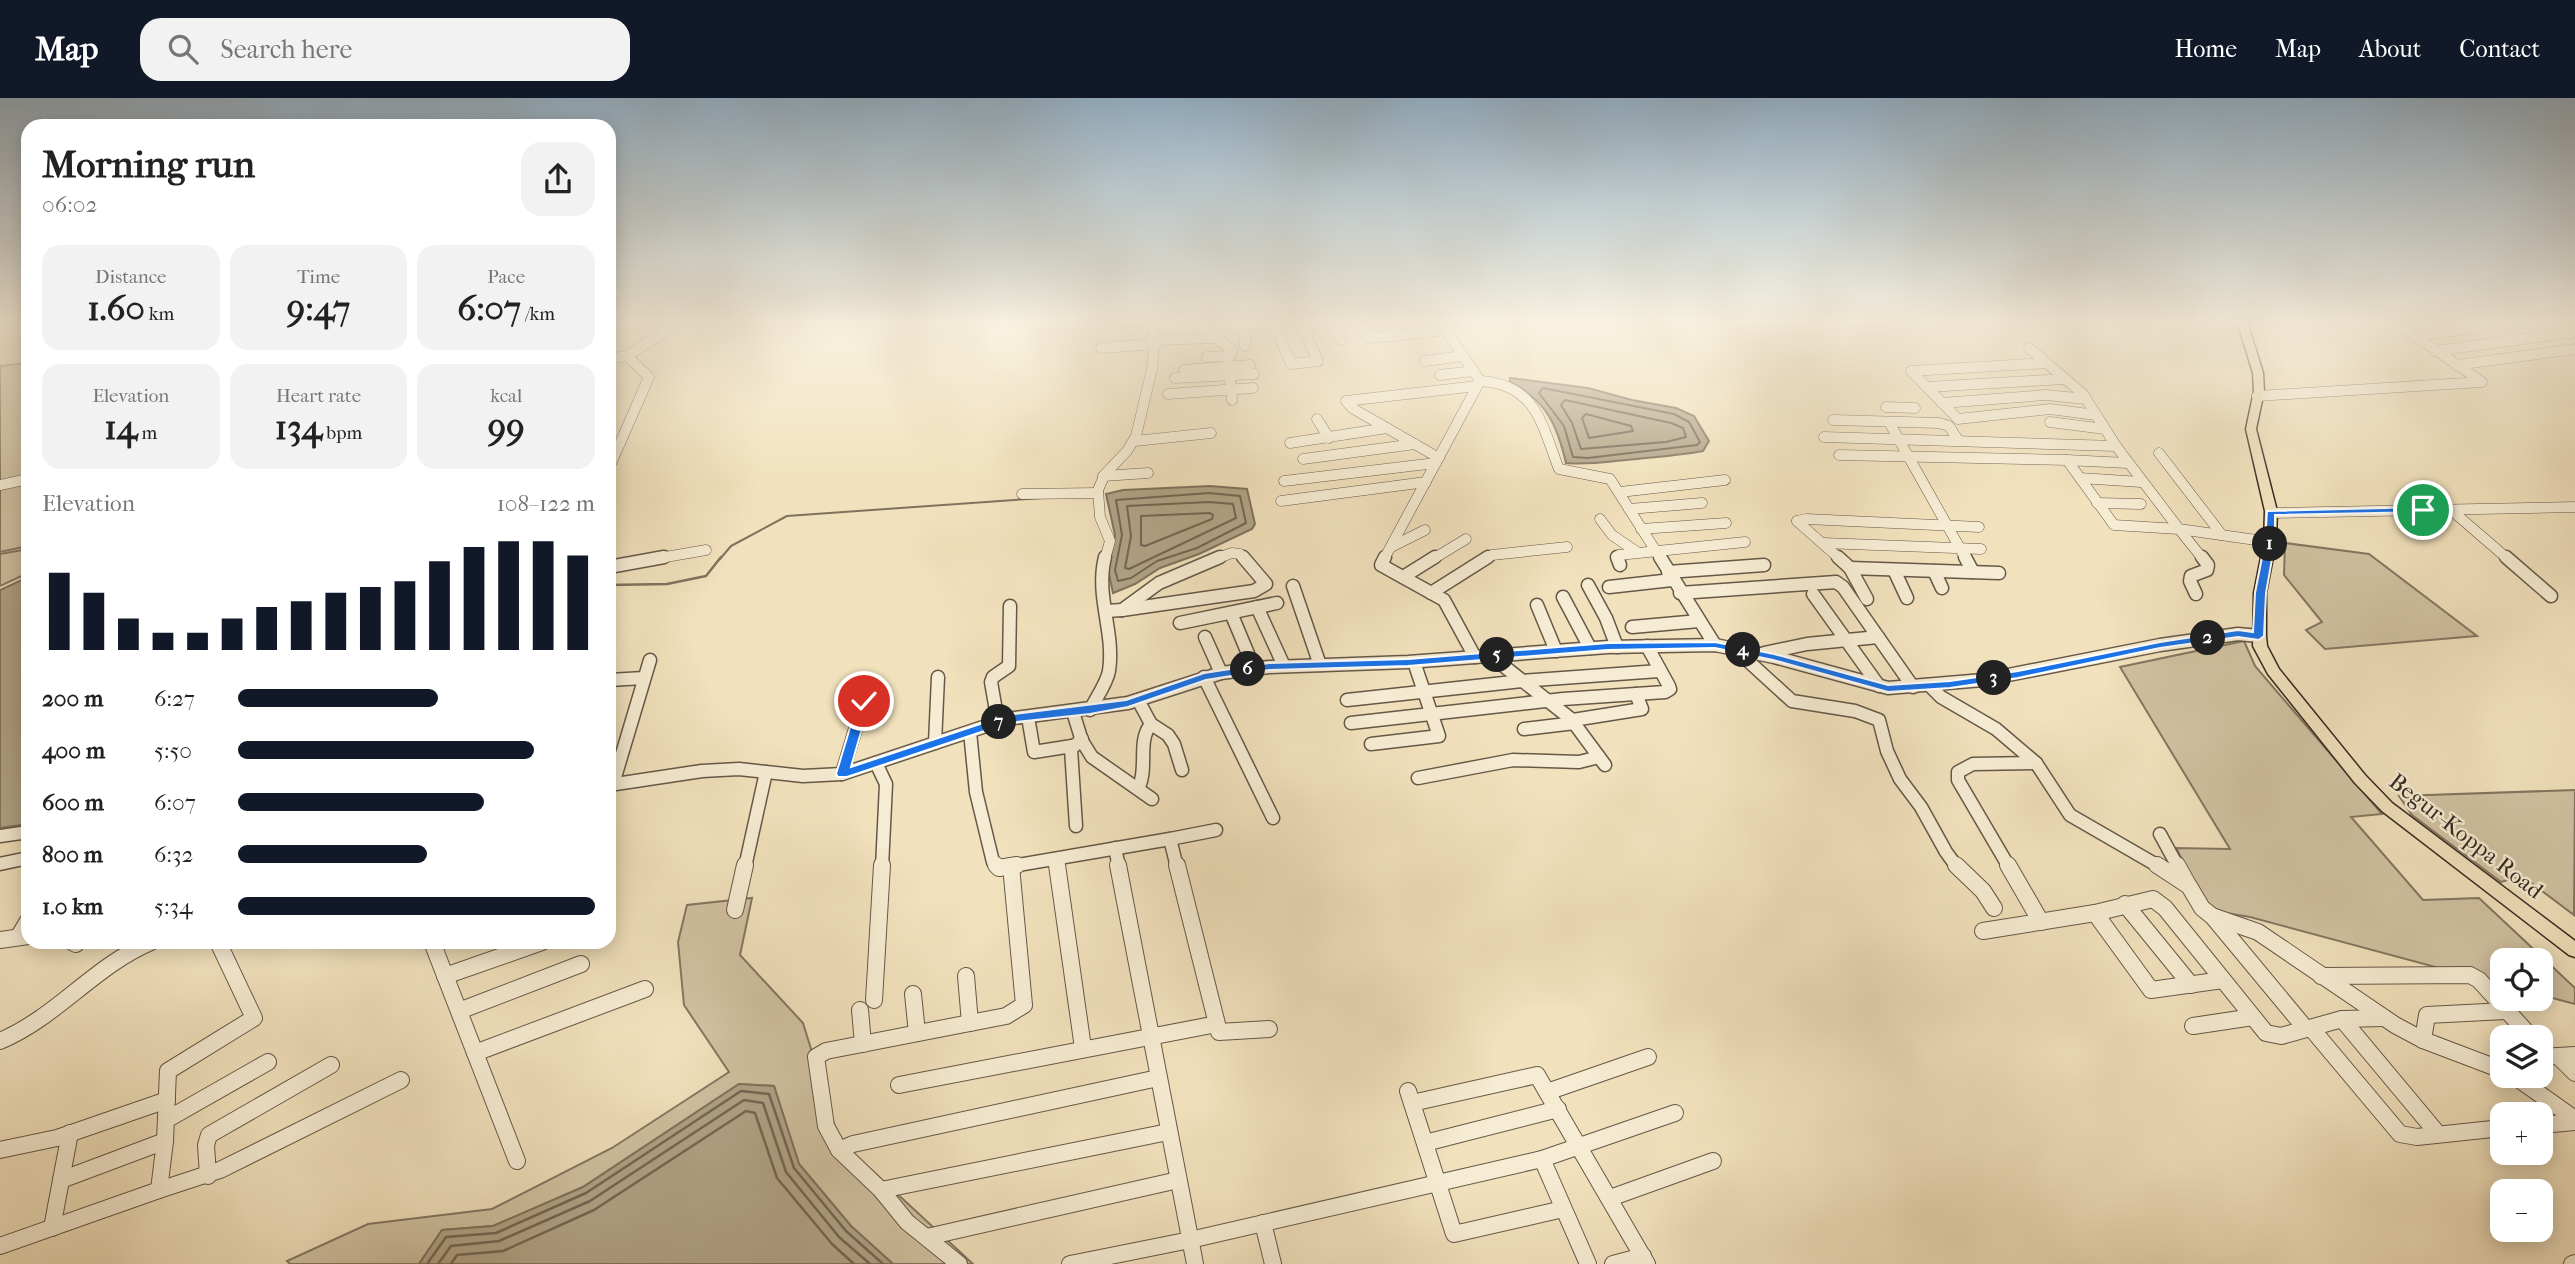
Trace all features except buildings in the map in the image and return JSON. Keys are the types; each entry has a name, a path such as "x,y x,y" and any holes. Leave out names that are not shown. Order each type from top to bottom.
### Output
{"main road":[{"name":"Begur-Koppa Road","path":"2256,375 2257,396 2251,429 2270,513 2270,542 2260,593 2259,646 2273,671 2378,798 2575,950"}],"street":[{"path":"616,440 649,377 647,375"},
{"path":"1090,710 1109,672 1106,611 1100,588 1110,541 1102,524 1098,493 1103,476 1122,460 1135,441 1152,375"},
{"path":"1175,378 1195,375"},
{"path":"1230,375 1232,396"},
{"path":"1443,375 1496,383 1537,407 1552,442 1559,469 1607,476 1620,492 1654,551 1715,645"},
{"path":"1474,375 1477,380"},
{"path":"1916,375 1958,419 2050,409 2096,415"},
{"path":"2061,375 2086,399 2127,463 2208,565 2207,570 2191,576 2190,581 2196,593"},
{"path":"2257,396 2482,382 2472,375"},
{"path":"1927,387 2065,379"},
{"path":"1437,460 1415,444 1352,408 1346,401 1477,380"},
{"path":"1475,657 1444,600 1381,565 1477,380"},
{"path":"1168,394 1232,396 1253,388"},
{"path":"1942,403 2046,395 2086,399"},
{"path":"1914,408 1886,407 1900,439 1973,572"},
{"path":"1833,420 1859,417 1892,422 1945,424 1958,440"},
{"path":"1317,419 1329,438"},
{"path":"2050,422 2105,429"},
{"path":"1290,443 1387,428"},
{"path":"1135,441 1210,433"},
{"path":"1824,437 2116,446"},
{"path":"1303,459 1415,444"},
{"path":"2160,453 2222,535"},
{"path":"1839,455 2127,463"},
{"path":"1284,481 1437,460"},
{"path":"2067,460 2114,525 2179,529 2270,542"},
{"path":"1103,476 1147,474"},
{"path":"2080,478 2141,482"},
{"path":"0,485 21,480"},
{"path":"1620,492 1725,480"},
{"path":"1281,501 1426,482"},
{"path":"1023,494 1098,493"},
{"path":"1629,509 1702,503"},
{"path":"2097,503 2141,504"},
{"path":"2270,513 2575,507"},
{"path":"2450,509 2551,596"},
{"path":"1600,519 1612,535 1637,552"},
{"path":"1867,599 1850,568 1797,521 1806,519 1979,527"},
{"path":"1641,529 1726,523"},
{"path":"1391,547 1424,530"},
{"path":"1402,577 1466,539"},
{"path":"1620,565 1616,556 1745,542"},
{"path":"1823,543 1981,549"},
{"path":"1431,593 1492,555 1567,547"},
{"path":"616,566 706,550"},
{"path":"1106,611 1121,611 1153,609 1258,590 1266,584 1240,554 1232,553 1158,582 1141,592 1121,611"},
{"path":"1609,587 1670,576 1764,565"},
{"path":"1850,568 1999,573"},
{"path":"1894,570 1906,598"},
{"path":"1934,571 1942,588"},
{"path":"1681,593 1836,582 1843,587 1913,687"},
{"path":"1588,585 1618,646"},
{"path":"1293,586 1320,665"},
{"path":"1813,594 1879,686"},
{"path":"1563,597 1590,648"},
{"path":"1191,602 1199,619"},
{"path":"1180,623 1277,603"},
{"path":"1537,605 1556,651"},
{"path":"998,722 991,682 993,677 1009,666 1010,606"},
{"path":"1257,607 1284,666"},
{"path":"1231,613 1254,668"},
{"path":"1632,627 1699,621"},
{"path":"616,783 702,771 739,769 803,776 842,774 998,722 1090,710 1138,700 1204,677 1254,668 1414,662 1618,646 1715,645 1760,654 1888,688 1930,686 2018,674 2160,645 2238,634 2259,636"},
{"path":"1760,654 1847,639 1878,637"},
{"path":"1205,638 1221,673"},
{"path":"1351,723 1670,690 1647,646"},
{"path":"1734,648 1792,701 1847,710 1879,720 1887,751 1900,779 1921,807 1946,852 1960,870 1983,891 1994,908"},
{"path":"1418,778 1513,760 1602,761 1574,722 1551,701 1491,656"},
{"path":"616,768 650,660"},
{"path":"1371,744 1436,737 1440,734 1414,662"},
{"path":"1347,701 1522,681 1659,671"},
{"path":"935,743 938,677"},
{"path":"1204,677 1273,818"},
{"path":"616,680 644,678"},
{"path":"1930,686 1941,697 1996,729 2036,763 2070,815 2138,852 2189,886"},
{"path":"1524,729 1642,709 1636,694"},
{"path":"1138,700 1151,724 1168,735 1174,744 1182,770"},
{"path":"842,774 864,701"},
{"path":"1073,712 1077,743 1076,826"},
{"path":"1028,717 1034,752 1077,743 1152,799"},
{"path":"1139,787 1144,775 1145,732 1151,724"},
{"path":"970,732 976,792 993,862 999,868 1216,830"},
{"path":"863,1044 886,803 886,783 876,763"},
{"path":"2036,763 1973,764 1958,772 1958,780 2041,922"},
{"path":"735,910 766,772"},
{"path":"0,836 21,833"},
{"path":"2160,834 2202,908 2212,916 2392,1127 2407,1137 2490,1129"},
{"path":"899,1085 1217,1024 1170,839"},
{"path":"1115,848 1195,1264"},
{"path":"1056,859 1083,1048"},
{"path":"0,864 21,860"},
{"path":"959,1264 907,1222 881,1190 839,1150 827,1126 821,1103 816,1057 826,1051 1014,1013 1024,1005 1011,866"},
{"path":"1983,931 2095,913 2144,899 2159,902 2253,1017 2273,1036 2342,1018 2384,1018"},
{"path":"2125,904 2192,985"},
{"path":"2095,913 2151,990 2223,980"},
{"path":"2212,916 2258,932 2384,1018 2423,1040 2490,1065"},
{"path":"0,940 21,936"},
{"path":"0,1041 22,1033 42,1020 109,964 138,949"},
{"path":"159,1190 165,1141 168,1071 254,1018 221,949"},
{"path":"435,949 517,1161"},
{"path":"445,976 522,949"},
{"path":"459,1011 581,964"},
{"path":"2322,976 2470,975 2479,980 2490,993"},
{"path":"966,976 970,1023"},
{"path":"475,1053 645,989"},
{"path":"913,994 917,1033"},
{"path":"2423,1040 2427,1015 2506,1011 2519,1025"},
{"path":"2193,1026 2253,1017"},
{"path":"2342,1018 2438,1134"},
{"path":"1219,1032 1269,1029"},
{"path":"2553,1054 2575,1073"},
{"path":"1547,1092 1648,1057"},
{"path":"2477,1060 2490,1059"},
{"path":"166,1120 268,1062"},
{"path":"208,1176 206,1145 209,1135 331,1065"},
{"path":"1563,1209 1454,1234 1410,1097 1537,1074 1645,1260 1613,1264"},
{"path":"839,1150 853,1144 1158,1078"},
{"path":"0,1245 159,1190 208,1176 401,1080"},
{"path":"2530,1088 2575,1121"},
{"path":"0,1150 70,1133 167,1100"},
{"path":"1425,1143 1558,1110"},
{"path":"1070,1264 1191,1240 1542,1159 1675,1113"},
{"path":"2553,1124 2575,1121"},
{"path":"881,1190 1168,1132"},
{"path":"52,1228 70,1133"},
{"path":"61,1180 165,1141"},
{"path":"1542,1159 1588,1264"},
{"path":"1610,1198 1713,1161"},
{"path":"927,1237 1178,1180"},
{"path":"1264,1223 1273,1264"}],"shaded area":[{"path":"0,375 21,375 21,478 0,483"},
{"path":"21,484 21,548 0,552 0,489"},
{"path":"2285,543 2369,554 2477,636 2325,649 2306,630 2322,622 2284,575"},
{"path":"21,550 21,576 0,586 0,554"},
{"path":"2244,641 2255,666 2382,814 2351,817 2423,900 2479,898 2532,948 2490,948 2490,982 2250,917 2208,910 2176,848 2230,849 2120,667"},
{"path":"2575,790 2574,915 2522,876 2501,882 2412,815 2399,796"},
{"path":"752,898 740,955 803,1023 839,1140 973,1264 893,1264 851,1226 799,1164 774,1086 739,1084 583,1187 493,1226 442,1230 419,1264 290,1264 287,1261 368,1224 492,1209 612,1148 729,1072 684,1005 678,942 687,905"},
{"path":"2553,967 2575,988 2575,1004 2553,998"}],"water":[{"path":"1510,378 1588,388 1676,408 1694,416 1709,441 1703,451 1693,453 1596,463 1566,463 1559,437 1548,415 1533,397 1510,382"},
{"path":"1210,486 1247,489 1255,524 1252,529 1199,554 1160,568 1135,584 1113,593 1108,570 1115,535 1106,494 1123,490"},
{"path":"21,580 21,825 0,828 0,590"},
{"path":"739,1084 774,1086 799,1164 851,1226 893,1264 419,1264 442,1230 493,1226 583,1187"}],"waterway":[{"path":"720,559 731,546 787,516 1042,498"},
{"path":"616,585 667,584 706,576 721,557"}],"route":[{"path":"864,701 842,774 1007,719 1128,703 1204,677 1269,667 1408,662 1608,647 1715,645 1774,657 1888,688 1950,685 2160,645 2238,634 2259,636 2260,593 2270,542 2270,513 2423,510"}]}
